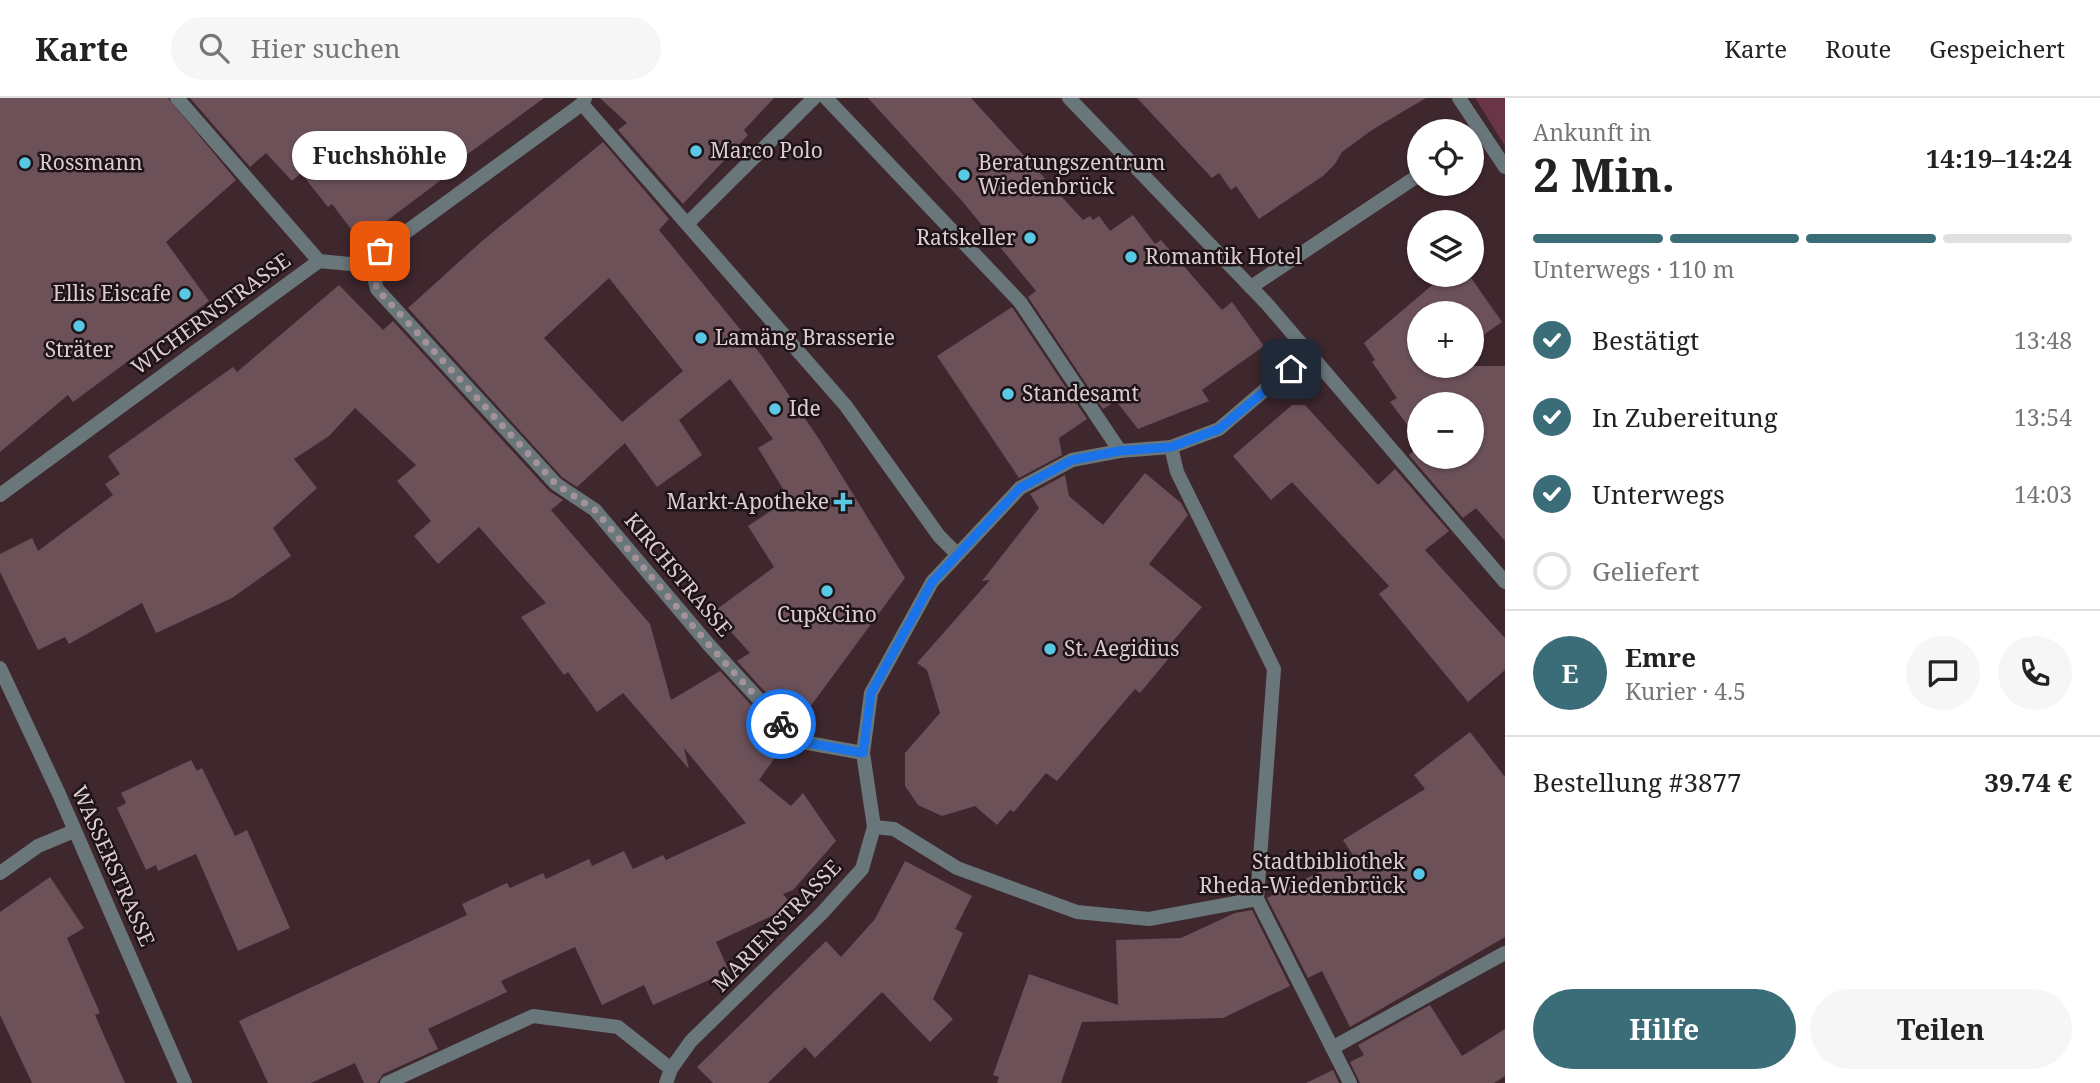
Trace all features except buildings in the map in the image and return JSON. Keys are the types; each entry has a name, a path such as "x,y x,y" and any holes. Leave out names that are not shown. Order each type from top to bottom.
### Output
{"street":[{"path":"177,98 319,261"},
{"path":"687,224 814,98"},
{"path":"827,98 1020,302 1119,451"},
{"path":"1069,98 1251,287 1505,582"},
{"path":"1459,98 1469,119"},
{"path":"371,266 380,251 584,101 846,406 939,536 957,554"},
{"path":"1484,144 1505,167"},
{"path":"1251,287 1407,183"},
{"name":"WICHERNSTRASSE","path":"0,495 319,261 371,266"},
{"name":"KIRCHSTRASSE","path":"371,266 377,289 556,484 595,510 709,645 797,741 863,753"},
{"name":"MARIENSTRASSE","path":"666,1083 671,1069 691,1041 822,913 862,869 874,827 863,753 871,693 932,582 1020,488 1072,460 1119,451 1171,447 1219,429 1308,353"},
{"path":"1171,447 1177,472 1273,669 1257,899 1350,1083"},
{"name":"WASSERSTRASSE","path":"0,668 185,1083"},
{"path":"874,827 894,829 957,868 1077,912 1149,919 1257,899"},
{"path":"0,873 38,846 74,831"},
{"path":"1332,1048 1505,953"},
{"path":"387,1083 533,1016 618,1027 671,1069"}],"shaded area":[{"path":"1475,98 1505,98 1505,146 1477,101"}],"way so far":[{"path":"380,251 371,266 377,289 556,484 595,510 709,645 781,724"}],"place":[{"name":"Marco Polo","path":"696,151"},
{"name":"Rossmann","path":"25,163"},
{"name":"Beratungszentrum Wiedenbrück","path":"964,175"},
{"name":"Ratskeller","path":"1030,238"},
{"name":"Fuchshöhle","path":"380,251"},
{"name":"Romantik Hotel","path":"1131,257"},
{"name":"Ellis Eiscafe","path":"185,294"},
{"name":"Sträter","path":"79,326"},
{"name":"Lamäng Brasserie","path":"701,338"},
{"name":"Standesamt","path":"1008,394"},
{"name":"Ide","path":"775,409"},
{"name":"Markt-Apotheke","path":"843,502"},
{"name":"Cup&Cino","path":"827,591"},
{"name":"St. Aegidius","path":"1050,649"},
{"name":"Stadtbibliothek Rheda-Wiedenbrück","path":"1419,874"}],"route":[{"path":"781,724 797,741 863,753 871,693 932,582 1020,488 1072,460 1119,451 1171,447 1219,429 1291,369"}]}
